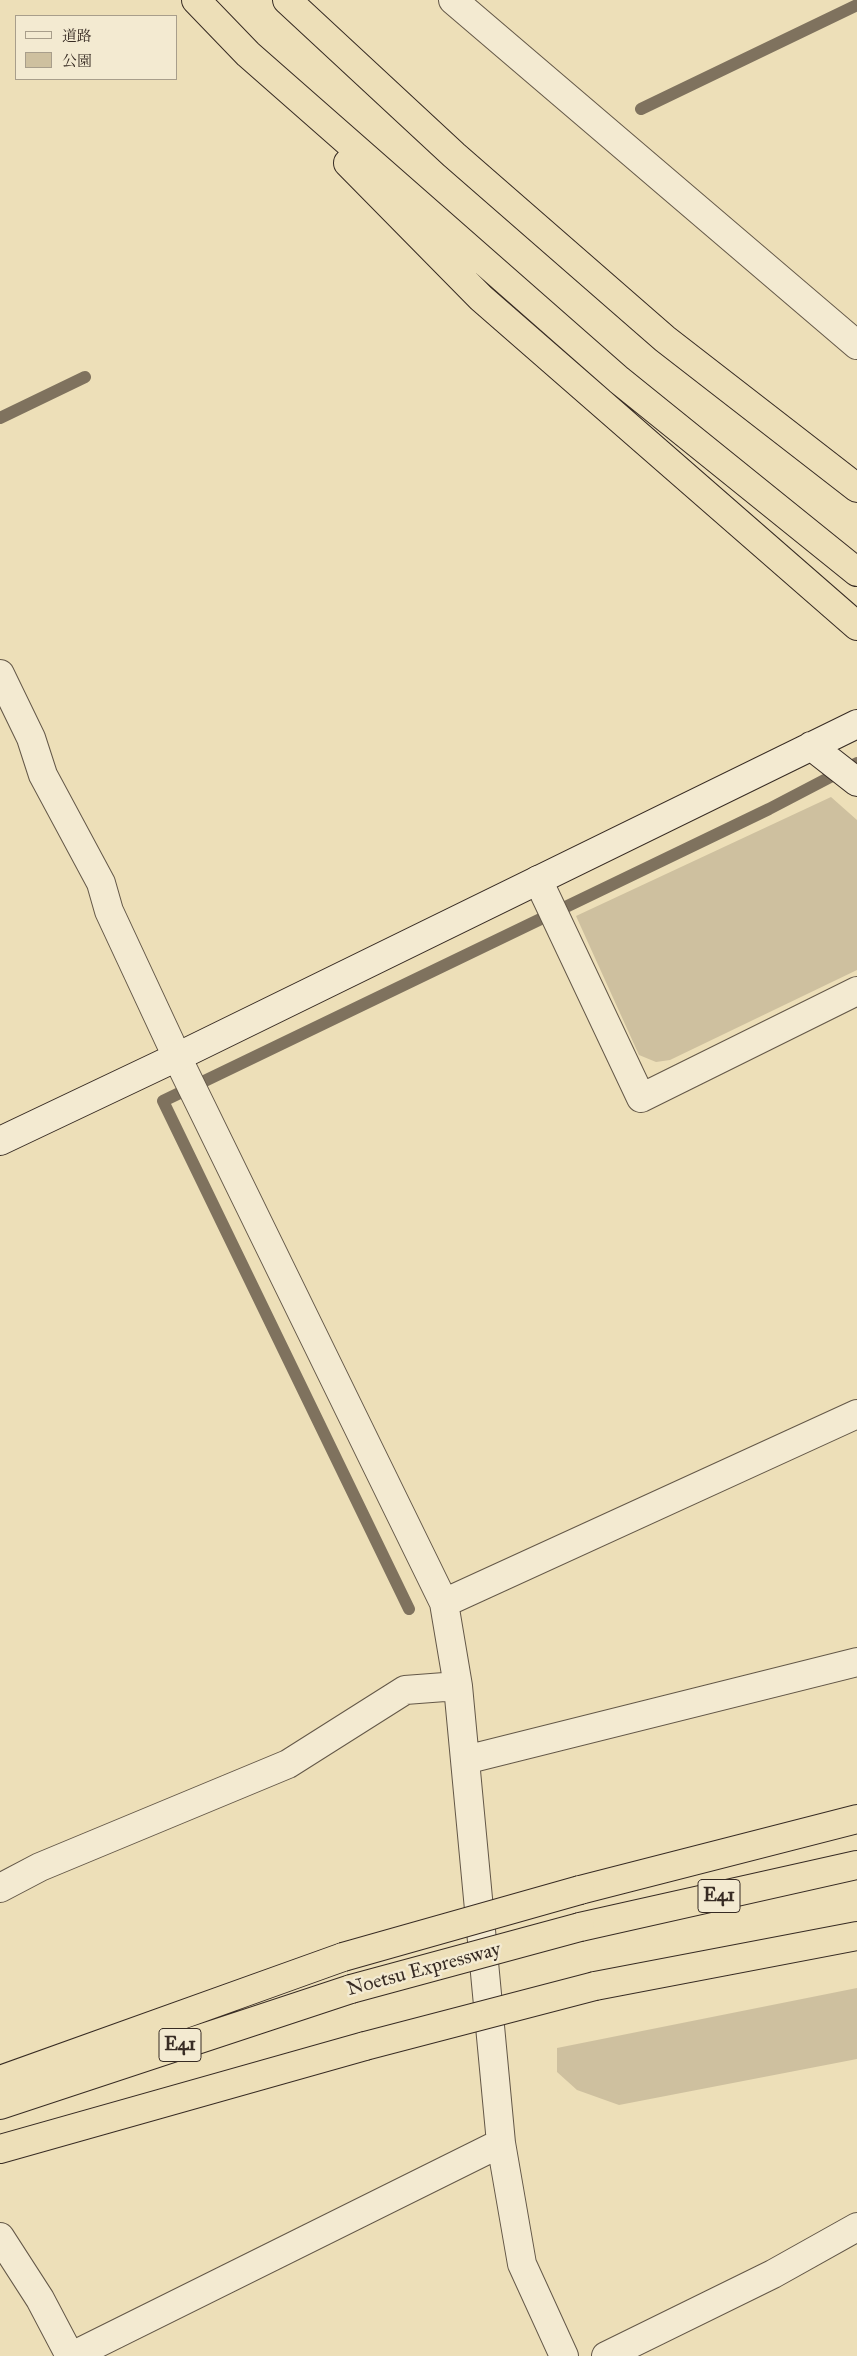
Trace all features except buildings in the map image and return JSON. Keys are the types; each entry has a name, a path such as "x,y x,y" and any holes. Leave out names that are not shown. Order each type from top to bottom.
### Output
{"highway":[{"path":"196,0 360,176 481,298 857,626"},
{"path":"287,0 454,155 650,326 857,488"},
{"path":"248,54 619,380 857,572"},
{"path":"795,440 857,495"},
{"path":"3,2095 343,1957 580,1890 857,1819"},
{"name":"Noetsu Expressway","path":"3,2095 352,1989 580,1927 857,1865"},
{"name":"E41","path":"10,2146 365,2046 595,1986 857,1936"}],"street":[{"path":"453,0 857,345"},
{"path":"0,674 32,738 43,775 101,883 109,912 177,1057 444,1603 458,1686 500,2143 522,2264 564,2356"},
{"path":"0,1141 177,1057 857,724"},
{"path":"811,746 857,782"},
{"path":"538,880 641,1098 857,991"},
{"path":"444,1603 857,1414"},
{"path":"465,1760 857,1662"},
{"path":"0,1888 40,1866 288,1764 405,1690 458,1686"},
{"path":"0,2237 40,2299 71,2356 500,2143"},
{"path":"606,2356 773,2274 857,2227"}],"green space":[{"path":"831,797 857,820 857,970 670,1060 656,1062 639,1055 576,916"},
{"path":"857,1988 857,2059 619,2105 577,2090 557,2072 557,2048"}],"waterway":[{"path":"641,109 857,5"},
{"path":"0,418 85,377"},
{"path":"409,1609 163,1101 769,809 857,763"}]}
